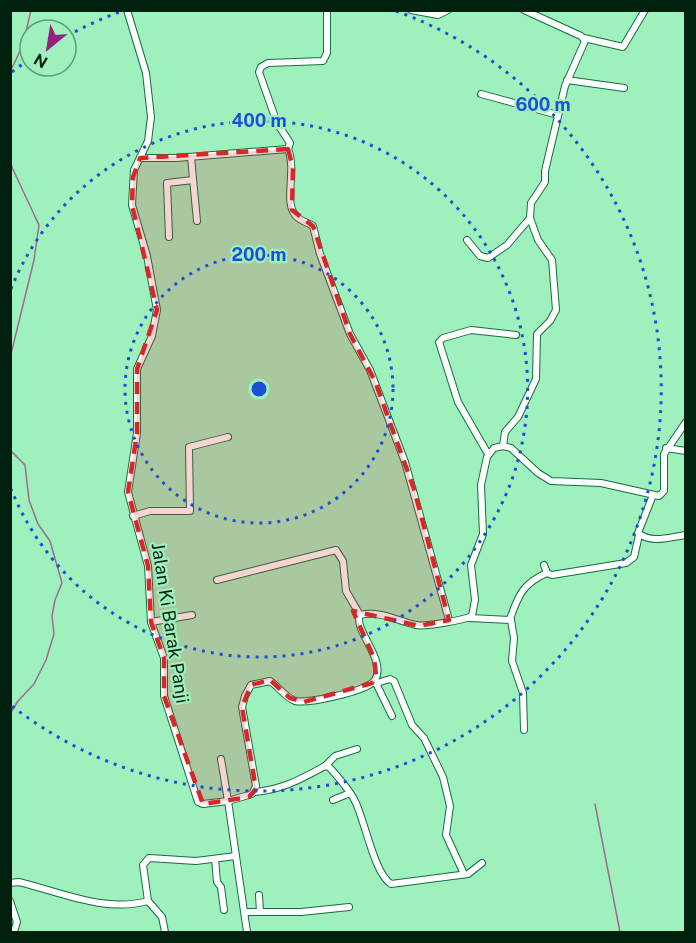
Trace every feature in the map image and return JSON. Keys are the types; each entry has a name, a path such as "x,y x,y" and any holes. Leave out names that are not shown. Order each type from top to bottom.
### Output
{"street":[{"name":"Jalan Ki Barak Panji","path":"127,10 146,76 151,117 148,141 133,177 132,205 147,256 157,310 135,382 136,433 128,492 148,566 151,622 164,658 164,696 198,802 203,804 228,801"},
{"path":"327,10 327,53 323,61 268,63 263,65 259,72 277,123 288,139 293,168 290,199 292,210 300,220 313,226 320,254 350,334 375,381 414,489 426,543 449,620"},
{"path":"411,10 438,15 448,10"},
{"path":"524,10 584,38 623,47 645,10"},
{"path":"503,446 505,432 518,417 536,379 537,334 550,321 556,310 552,260 538,240 530,218 531,203 545,182 544,171 567,80 584,46 584,38"},
{"path":"567,80 624,88"},
{"path":"481,94 558,115"},
{"path":"140,158 191,157 288,149"},
{"path":"191,157 197,221"},
{"path":"169,237 167,183 193,180"},
{"path":"467,240 480,256 488,258 507,245 530,218"},
{"path":"470,618 475,600 471,565 482,538 481,485 488,454 458,402 439,342 443,338 471,330 516,335"},
{"path":"503,446 515,451 547,480 614,485 661,495 664,491 662,463 666,448 686,422"},
{"path":"133,516 150,511 190,511 189,447 228,437"},
{"path":"488,454 503,446"},
{"path":"666,448 686,451"},
{"path":"524,730 523,693 512,661 514,638 510,619 516,599 525,585 547,573 552,575 629,562 634,557 639,535 638,529 653,495"},
{"path":"639,535 658,540 686,536"},
{"path":"217,580 336,550 343,561 346,591 360,615 358,622 374,658 376,682 392,716"},
{"path":"544,565 547,573"},
{"path":"360,615 368,613 390,617 419,626 470,618 510,619"},
{"path":"151,622 192,615"},
{"path":"228,801 249,797 256,786 242,707 251,685 270,681 290,698 304,702 390,679 394,681 412,725 422,734 434,755 449,797 446,835 464,874"},
{"path":"254,792 269,791 297,782 325,766 335,756 357,749"},
{"path":"221,759 247,933"},
{"path":"325,766 329,767 350,793 364,822 375,856 389,883 474,872 482,863"},
{"path":"333,800 350,793"},
{"path":"165,933 162,917 148,901 143,866 149,858 188,861 236,856"},
{"path":"215,859 217,882 221,887 224,910"},
{"path":"10,883 19,882 117,905 148,901"},
{"path":"259,895 260,912"},
{"path":"10,901 17,922 14,933"},
{"path":"245,912 349,907"}],"highlighted area":[{"path":"288,149 293,168 292,210 313,226 350,334 375,381 414,489 449,620 419,626 353,611 374,658 376,675 372,683 304,702 290,698 270,680 251,685 242,707 256,789 249,797 203,804 164,696 164,658 151,622 148,566 128,492 137,433 137,369 157,310 132,205 133,177 140,158"}],"waterway":[{"path":"10,72 23,45 31,10"},
{"path":"10,163 39,225 34,260 10,358"},
{"path":"10,450 25,465 29,500 38,524 50,541 62,583 55,600 52,616 54,634 46,660 34,684 18,701 10,714"},
{"path":"595,804 620,932"}]}
